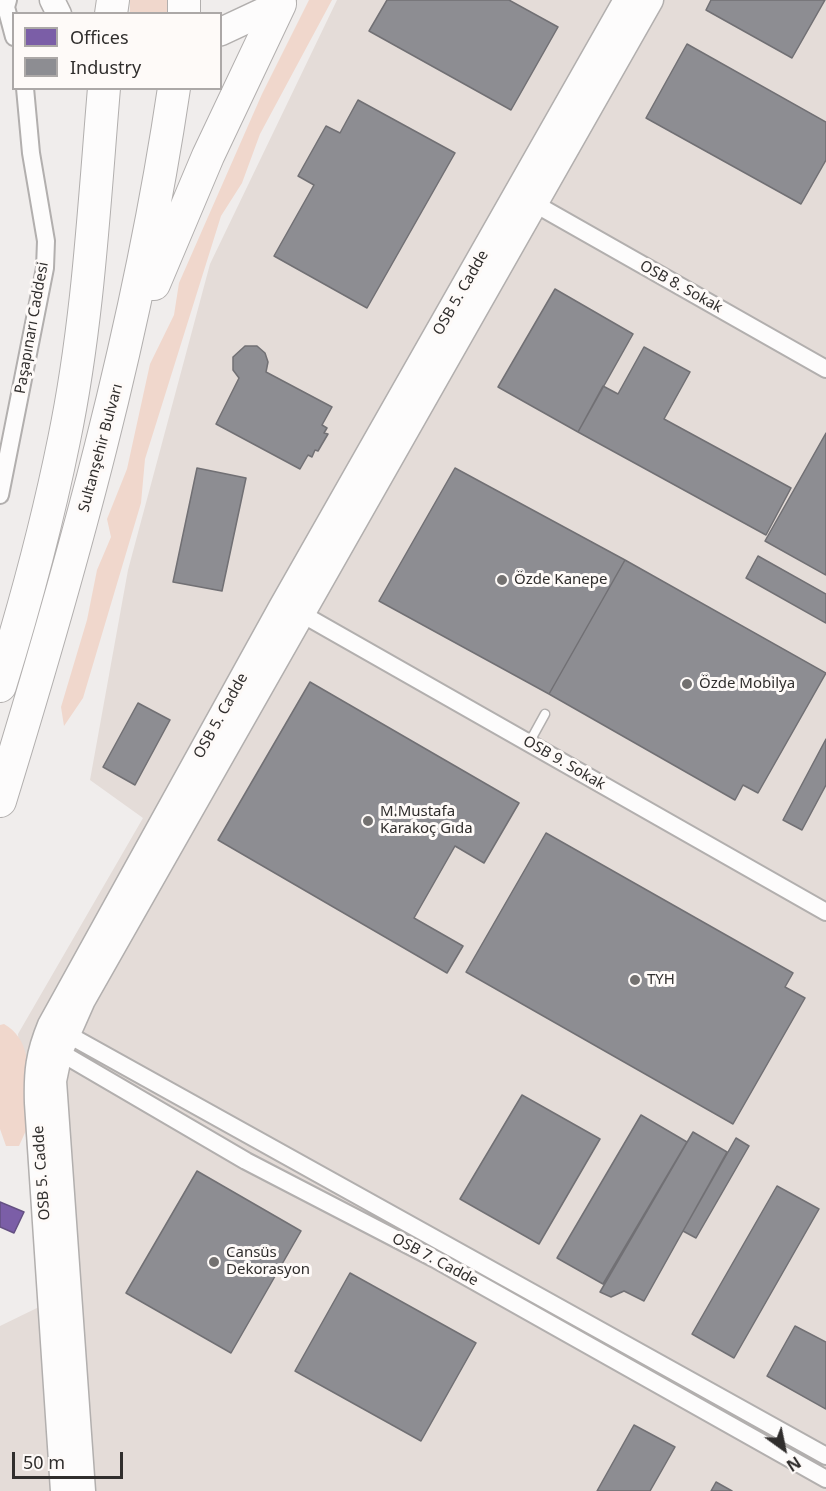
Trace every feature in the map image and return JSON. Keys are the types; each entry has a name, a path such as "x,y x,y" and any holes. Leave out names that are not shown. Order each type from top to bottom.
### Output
{"highway":[{"path":"118,381 159,271 203,167 281,2"},
{"name":"Sultanşehir Bulvarı","path":"0,801 64,591 118,381 152,222 174,90"},
{"path":"0,686 31,583 65,439 85,314 98,97"}],"main road":[{"path":"222,31 281,2"}],"street":[{"path":"8,0 6,7 12,30"},
{"name":"OSB 5. Cadde","path":"63,1491 36,1067 55,1039 281,607 626,0"},
{"path":"83,1491 54,1081 55,1039 83,1000 537,205 651,0"},
{"name":"Paşapınarı Caddesi","path":"0,495 45,268 46,241 31,153 25,90"},
{"name":"OSB 8. Sokak","path":"537,205 826,369"},
{"name":"OSB 9. Sokak","path":"302,614 826,912"},
{"name":"OSB 7. Cadde","path":"55,1039 826,1456"},
{"name":"OSB 7. Cadde","path":"55,1039 246,1161 435,1258 826,1479"}],"lane":[{"path":"529,743 545,714"}],"shaded area":[{"path":"130,0 174,0 173,12 130,12"},
{"path":"309,0 332,0 260,134 242,183 221,216 145,459 141,503 83,698 64,726 61,707 87,620 97,570 111,537 107,519 127,469 150,364 174,315 179,283 262,94"},
{"path":"337,0 826,0 826,1491 0,1491 0,1326 39,1307 18,1034 143,818 90,780 128,570 210,264"},
{"path":"4,1024 18,1037 26,1055 28,1126 19,1146 6,1146 0,1129 0,1025"}],"building: Offices":[{"path":"0,1202 24,1212 14,1233 0,1227"}],"building: Industry":[{"path":"387,0 509,0 558,27 511,110 369,31"},
{"path":"711,0 825,0 792,58 706,10"},
{"path":"687,44 826,122 826,160 801,204 646,118"},
{"path":"358,100 455,153 367,308 274,256 314,185 298,176 326,126 340,133"},
{"path":"555,289 633,334 578,432 498,387"},
{"path":"245,346 257,346 265,353 268,362 266,372 332,407 322,425 327,428 324,433 328,434 318,451 315,450 312,457 308,455 300,469 216,424 239,378 233,370 233,357"},
{"path":"644,347 690,372 664,419 791,488 766,535 578,432 603,386 618,394"},
{"path":"826,433 826,575 765,541"},
{"path":"197,468 246,478 222,591 173,582"},
{"name":"Özde Kanepe","path":"455,468 625,560 549,694 379,601"},
{"path":"758,556 826,594 826,623 746,578"},
{"name":"Özde Mobilya","path":"625,560 826,673 758,793 743,785 735,800 549,694"},
{"name":"M.Mustafa Karakoç Gıda","path":"310,682 519,803 484,863 455,846 414,918 463,946 447,973 218,840"},
{"path":"138,703 170,720 135,785 103,767"},
{"path":"826,739 826,785 802,830 783,820"},
{"name":"TYH","path":"546,833 793,973 785,987 805,998 733,1124 466,972"},
{"path":"522,1095 600,1139 539,1244 460,1199"},
{"path":"641,1115 687,1142 603,1284 557,1258"},
{"path":"693,1132 727,1152 644,1301 624,1291 611,1297 600,1292"},
{"path":"736,1138 749,1146 696,1238 683,1231"},
{"name":"Cansüs Dekorasyon","path":"197,1171 301,1231 231,1353 126,1293"},
{"path":"777,1186 819,1209 734,1358 692,1334"},
{"path":"350,1273 476,1343 421,1441 295,1371"},
{"path":"795,1326 826,1342 826,1409 767,1376"},
{"path":"634,1425 675,1447 650,1491 597,1491"},
{"path":"716,1482 732,1491 711,1491"}],"place":[{"name":"Özde Kanepe","path":"502,580"},
{"name":"Özde Mobilya","path":"687,684"},
{"name":"M.Mustafa Karakoç Gıda","path":"368,821"},
{"name":"TYH","path":"635,980"},
{"name":"Cansüs Dekorasyon","path":"214,1262"}]}
